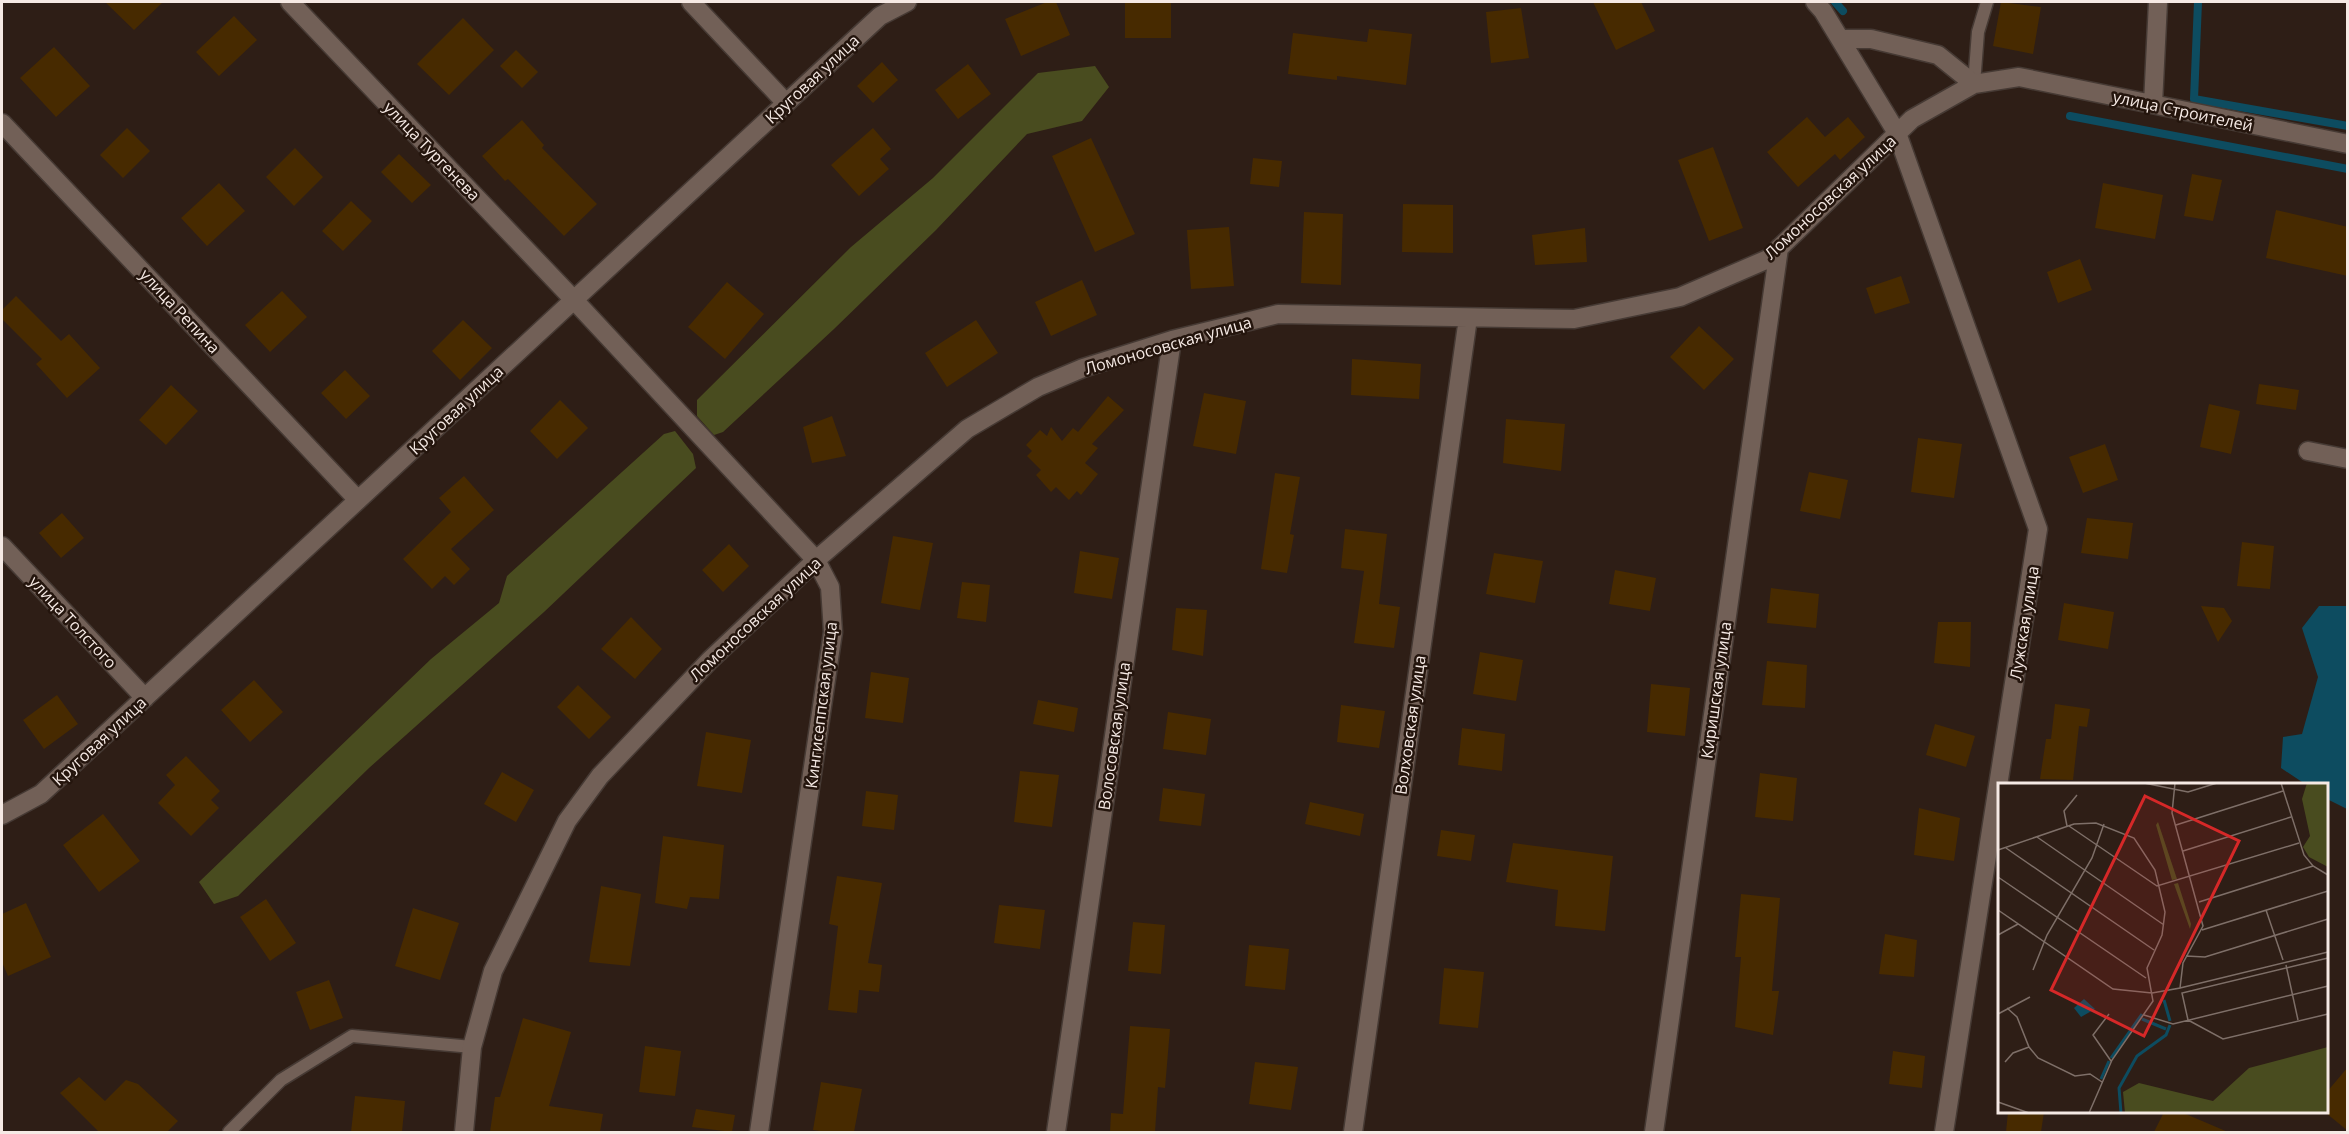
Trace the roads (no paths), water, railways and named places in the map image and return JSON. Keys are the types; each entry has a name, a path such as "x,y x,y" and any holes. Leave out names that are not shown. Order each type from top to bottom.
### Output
{"street":[{"name":"улица Тургенева","path":"290,2 574,300"},
{"path":"691,2 786,103"},
{"name":"Круговая улица","path":"2,815 41,794 880,16 907,2"},
{"path":"1815,2 1823,11 1897,133"},
{"path":"2153,104 2158,2"},
{"path":"1840,39 1871,39 1938,56 1974,84"},
{"name":"Ломоносовская улица","path":"464,1132 472,1047 493,970 574,812 600,776 679,691 816,560 967,429 1038,387 1083,368 1172,340 1278,314 1574,320 1680,297 1768,259 1912,119 1974,84 2019,77"},
{"name":"улица Строителей","path":"2019,77 2348,144"},
{"name":"улица Репина","path":"2,123 358,500"},
{"name":"Лужская улица","path":"1897,133 2038,529 1998,783"},
{"name":"Киришская улица","path":"1654,1132 1779,248"},
{"name":"Кингисеппская улица","path":"574,300 816,560 830,587 833,632 759,1132"},
{"name":"Волховская улица","path":"1353,1132 1468,318"},
{"name":"Волосовская улица","path":"1056,1132 1172,340"},
{"path":"2308,451 2348,459"},
{"name":"улица Толстого","path":"2,546 145,698"},
{"name":"Лужская улица","path":"1944,1132 1998,786"}],"lane":[{"path":"1974,84 1978,32 1987,2"},
{"path":"229,1132 281,1080 352,1036 472,1047"}],"water":[{"path":"2319,606 2347,606 2347,809 2328,800 2328,783 2304,783 2281,768 2283,737 2302,734 2318,677 2302,628"}],"waterway":[{"path":"1835,2 1843,11"},
{"path":"2198,2 2194,99 2348,126"},
{"path":"2070,116 2348,169"}]}
